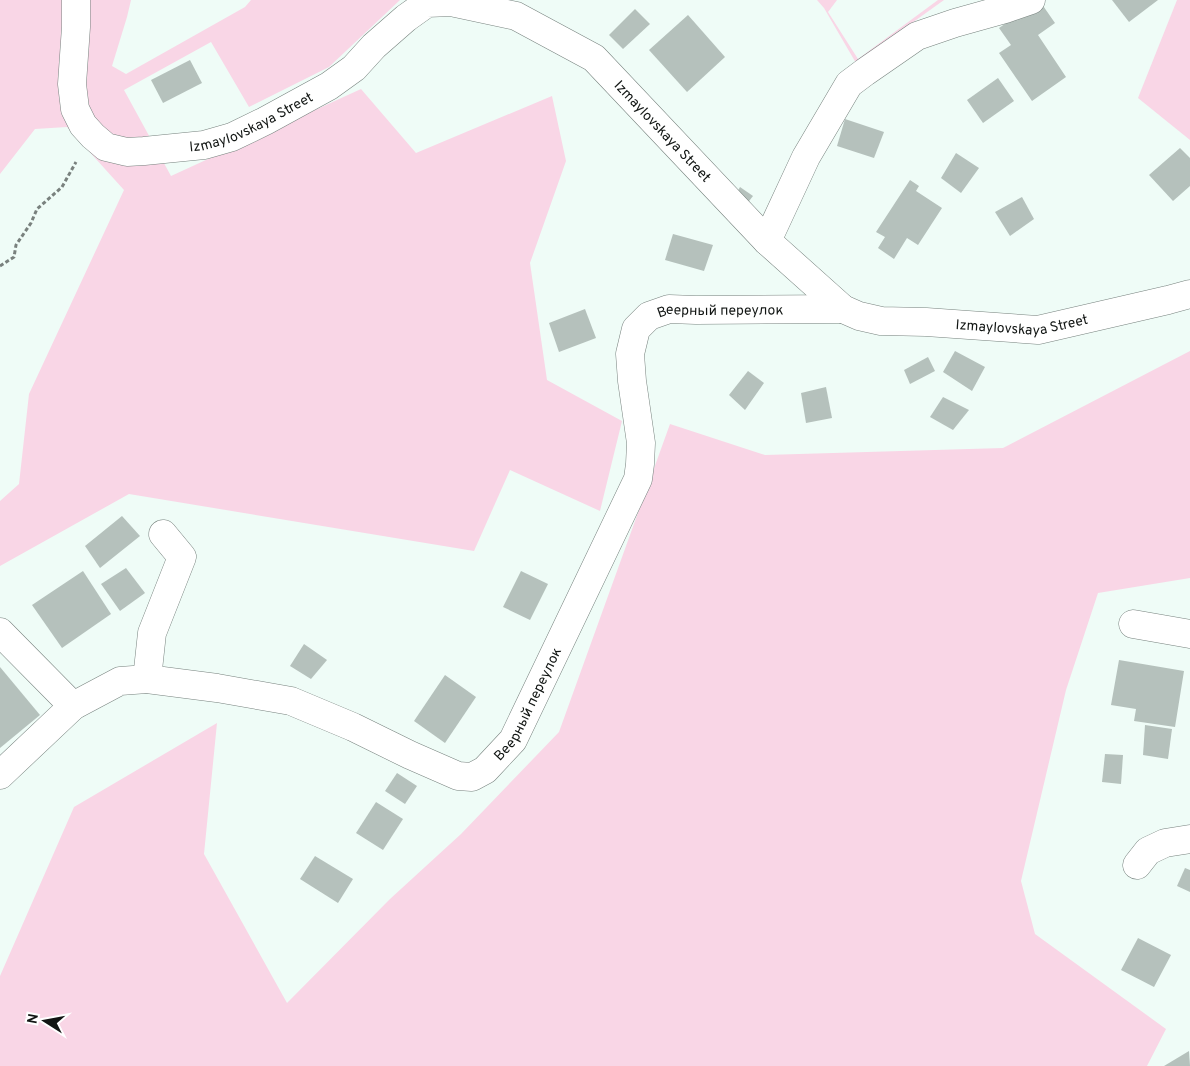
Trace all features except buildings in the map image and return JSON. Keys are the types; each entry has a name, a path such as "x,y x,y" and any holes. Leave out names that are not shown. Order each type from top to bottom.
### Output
{"street":[{"name":"Izmaylovskaya Street","path":"76,0 72,84 75,109 83,124 106,147 126,152 144,151 204,145 232,137 330,86 354,68 374,46 406,18 427,3 451,2 516,16 594,58 768,241 843,309 859,316 881,321 926,322 1038,330 1190,294"},
{"path":"768,241 806,157 849,84 917,36 1031,0"},
{"name":"Веерный переулок","path":"134,680 217,688 291,701 353,727 458,776 472,776 485,770 513,740 638,479 642,443 632,381 630,354 636,329 649,316 670,309 843,309"},
{"path":"0,775 73,706 134,680 182,557 163,534"},
{"path":"1133,624 1190,634"},
{"path":"0,632 73,706"},
{"path":"1137,865 1148,851 1165,843 1190,839"}],"path":[{"path":"0,266 14,257 16,245 38,209 62,187 76,162"}],"shaded area":[{"path":"0,0 131,0 112,66 126,74 245,7 251,0 400,0 329,67 249,107 211,42 124,90 171,176 361,89 416,153 552,96 566,161 530,263 547,380 622,421 600,511 510,470 474,551 129,494 0,566 0,501 19,484 29,394 124,190 67,127 35,129 0,174"},
{"path":"817,0 837,0 828,12 858,59 938,0 944,0 856,63 824,8"},
{"path":"1177,0 1190,0 1190,140 1138,98"},
{"path":"1190,351 1190,578 1098,593 1066,690 1021,881 1035,934 1166,1029 1147,1066 0,1066 0,976 74,807 217,723 204,854 287,1003 390,899 461,834 559,732 670,424 765,455 1003,448"}]}
